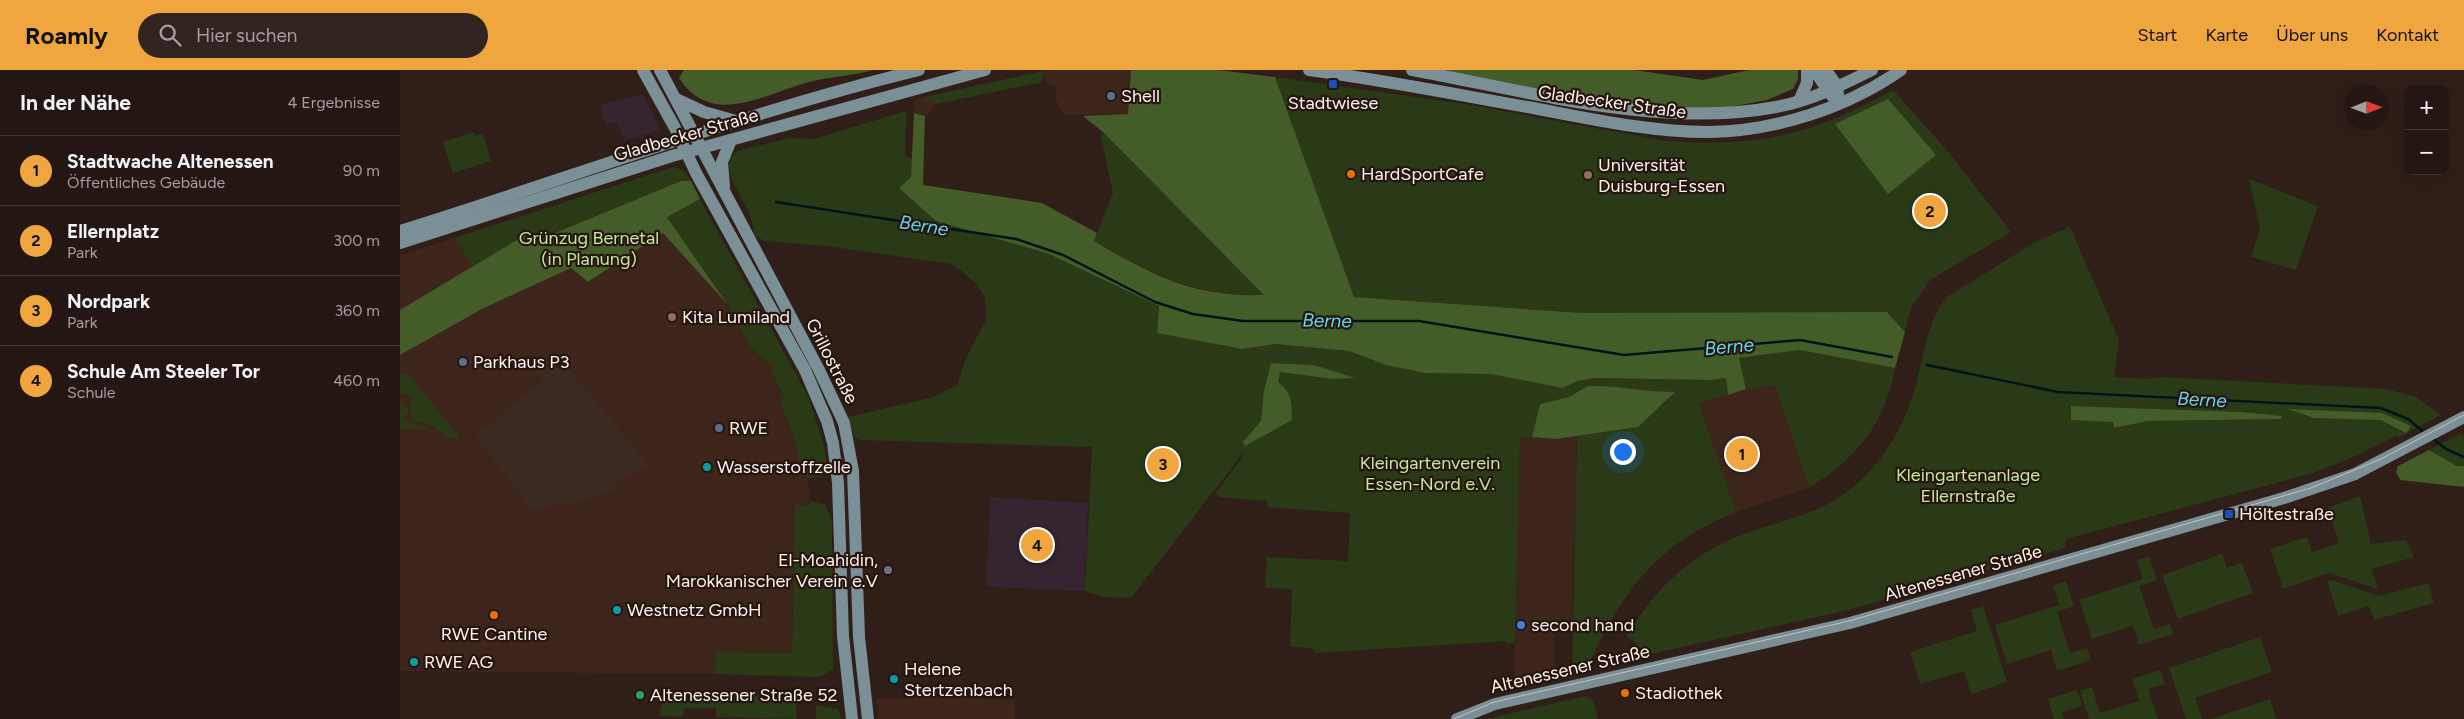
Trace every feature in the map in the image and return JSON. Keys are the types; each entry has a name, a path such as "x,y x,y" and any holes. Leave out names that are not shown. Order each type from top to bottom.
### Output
{"main road":[{"name":"Grillostraße","path":"643,70 805,370 827,421 833,443 838,483 843,636 852,719"},
{"name":"Grillostraße","path":"660,70 826,384 844,423 853,471 856,586 868,719"},
{"name":"Gladbecker Straße","path":"400,231 736,120 820,95 919,70"},
{"name":"Gladbecker Straße","path":"400,243 686,152 985,70"},
{"name":"Gladbecker Straße","path":"1309,70 1604,121 1668,130 1708,132 1755,128 1783,122 1839,104 1876,87 1901,70"},
{"name":"Gladbecker Straße","path":"1412,70 1604,106 1672,114 1703,115 1735,113 1800,101 1872,70"},
{"path":"1800,101 1807,82 1807,70"},
{"path":"1814,70 1832,88"},
{"path":"1827,72 1839,104"},
{"path":"1827,72 1850,81"},
{"path":"676,99 704,112 736,120"},
{"path":"725,191 722,162 731,140"},
{"name":"Altenessener Straße","path":"1457,719 1495,704 1883,614 2312,490 2355,474 2464,417"}],"shaded area":[{"path":"1131,70 1128,114 1064,115 1055,98 1056,87 1047,83 1043,76 1043,71"},
{"path":"643,94 660,130 624,141 617,122 606,125 599,105"},
{"path":"924,97 936,104 928,115 914,113 914,100"},
{"path":"663,233 728,305 751,348 774,368 771,371 784,397 779,401 794,436 801,470 807,479 810,501 809,505 795,506 792,653 716,652 715,674 400,671 400,355 482,309 571,268 588,282"},
{"path":"457,237 456,240 474,268 400,310 400,255"},
{"path":"545,357 557,368 563,362 649,465 618,482 615,490 577,502 528,509 522,496 475,436 543,380 532,367"},
{"path":"1775,385 1809,488 1736,512 1699,402 1746,389"},
{"path":"1520,436 1556,439 1577,436 1572,626 1555,631 1554,678 1514,686"},
{"path":"990,497 1088,503 1085,591 986,587"},
{"path":"921,695 1015,700 1015,719 878,719 877,699 905,699"}],"green space":[{"path":"684,70 874,70 813,81 759,99 724,105 708,102 693,94 679,78"},
{"path":"1131,70 1218,70 1275,77 1354,297 1582,313 1887,312 1905,332 1895,368 1800,350 1739,358 1746,389 1728,395 1726,378 1711,380 1594,378 1578,381 1562,388 1491,374 1425,373 1386,365 1349,351 1275,344 1242,349 1157,333 1159,306 1049,254 936,221 899,188 911,177 914,113 925,116 923,185 1042,203 1097,233 1094,241 1155,274 1195,288 1239,295 1264,295 1104,133 1083,116 1128,114"},
{"path":"1437,70 1634,70 1703,80 1749,70 1798,70 1798,79 1793,89 1767,100 1703,112 1605,104"},
{"path":"1043,71 1042,82 936,104 924,97"},
{"name":"Universität Duisburg-Essen","path":"1275,77 1465,104 1665,141 1697,143 1755,140 1809,128 1863,106 1891,91 1895,92 1950,154 2011,232 1930,280 1911,308 1905,332 1887,312 1582,313 1354,297"},
{"path":"1888,99 1936,155 1888,194 1835,124"},
{"name":"Kleingartenverein Essen-Nord e.V.","path":"906,111 905,156 912,158 911,177 899,188 936,221 1049,254 1159,306 1157,333 1242,349 1275,344 1349,351 1386,365 1425,373 1491,374 1561,388 1578,381 1594,378 1711,380 1726,378 1728,395 1699,403 1736,512 1707,525 1662,556 1644,574 1613,617 1586,670 1572,673 1577,436 1638,427 1674,392 1649,392 1588,386 1569,397 1540,404 1532,437 1520,437 1515,643 1507,644 1506,641 1314,653 1314,649 1290,646 1292,589 1265,588 1267,557 1348,561 1350,513 1268,507 1267,501 1220,497 1215,494 1243,456 1243,453 1131,598 1103,597 1085,591 1092,447 861,440 855,438 848,417 934,397 957,385 967,356 986,320 986,308 984,295 975,283 951,264 827,246 765,241 755,236 749,212 732,180 729,163 733,156 740,150 790,138 814,139","holes":["1271,363 1314,365 1332,379 1280,372 1278,382 1292,420 1244,442 1261,421"]},
{"path":"474,132 475,136 483,134 491,161 453,173 443,142"},
{"path":"1104,133 1265,295 1216,292 1175,282 1136,264 1094,241 1113,193 1101,136"},
{"path":"673,167 685,171 691,181 681,181 539,239 532,231 474,268 456,240 457,237"},
{"path":"2249,179 2318,206 2296,270 2251,257 2260,229"},
{"name":"Grünzug Bernetal (in Planung)","path":"681,181 691,181 700,199 667,217 728,305 663,233 588,282 571,268 482,309 400,355 400,310 532,231 540,239"},
{"path":"700,199 809,398 824,446 826,461 823,476 807,479 801,470 794,436 779,400 784,397 771,371 774,368 751,348 728,305 667,216"},
{"name":"Kleingartenanlage Ellernstraße","path":"2070,227 2119,340 2114,377 2147,379 2161,377 2386,389 2416,397 2441,415 2399,437 2396,436 2349,459 2313,473 2066,539 2065,548 1848,610 1642,656 1634,641 1626,637 1647,606 1672,578 1718,545 1802,515 1832,501 1847,492 1872,469 1902,424 1916,385 1930,328 1947,297 2037,241","holes":["2071,406 2242,412 2281,416 2281,419 2148,421 2115,428 2113,422"]},
{"path":"1800,350 1895,368 1884,406 1866,438 1855,452 1826,477 1809,488 1775,385 1746,389 1739,358"},
{"path":"1271,363 1314,365 1355,378 1332,379 1280,372 1278,382 1289,394 1292,420 1245,446 1243,442 1261,421 1264,391"},
{"path":"400,373 409,376 458,435 458,439 447,436 429,424 412,420 410,405 412,399 408,393 400,394"},
{"path":"1588,386 1675,392 1638,427 1556,439 1532,437 1540,404 1569,397"},
{"path":"400,403 408,408 408,413 404,416 407,421 431,429 400,429"},
{"path":"2071,406 2242,412 2282,416 2281,419 2148,421 2114,428 2113,422 2071,420"},
{"path":"2288,409 2382,413 2411,426 2406,433 2381,420 2314,418"},
{"path":"2460,434 2464,435 2464,466 2457,466 2429,450"},
{"path":"2429,450 2457,466 2464,466 2464,487 2400,480 2396,472 2398,466"},
{"path":"2360,496 2371,544 2406,540 2414,557 2372,569 2378,589 2329,573 2283,589 2270,549 2307,537 2312,552 2339,543 2328,508"},
{"path":"810,501 825,504 832,521 833,669 820,677 715,674 716,652 792,653 795,505 809,505"},
{"path":"2222,554 2227,568 2242,563 2253,593 2178,619 2162,575"},
{"path":"2149,556 2157,580 2139,586 2154,629 2170,624 2173,634 2139,645 2133,626 2092,639 2079,600 2143,579 2137,560"},
{"path":"2331,580 2379,596 2428,583 2434,603 2374,620 2369,606 2338,616 2327,581"},
{"path":"2066,581 2074,606 2057,612 2070,653 2087,648 2091,660 2057,671 2051,650 2007,664 1995,625 2059,605 2053,586"},
{"path":"1983,606 2007,682 1971,694 1964,671 1920,684 1910,652 1977,631 1971,610"},
{"path":"2260,637 2272,672 2195,698 2202,719 2186,719 2169,668"},
{"path":"2160,670 2165,684 2148,689 2158,719 2089,719 2080,691 2092,687 2100,713 2139,701 2132,679"},
{"path":"2077,690 2082,706 2062,712 2064,719 2054,719 2048,699"},
{"path":"745,695 796,702 797,719 716,717 716,708 684,708 683,717 660,716 659,713 664,699 736,701"},
{"path":"1585,696 1593,700 1598,719 1487,719"},
{"path":"2270,699 2276,719 2211,719"},
{"path":"816,705 838,709 841,719 816,719"}],"waterway":[{"name":"Berne","path":"776,202 1016,239 1063,255 1155,302 1193,314 1243,321 1419,321 1624,355 1800,340 1892,357"},
{"name":"Berne","path":"1927,365 2058,392 2381,408 2408,419 2425,433"},
{"name":"Berne","path":"2432,438 2446,449 2464,457"}],"tram line":[{"path":"1454,719 1494,702 1849,621 2311,488 2381,459 2464,415"}],"place":[{"name":"Stadtwiese","path":"1333,84"},
{"name":"Shell","path":"1111,96"},
{"name":"HardSportCafe","path":"1351,174"},
{"name":"Universität Duisburg-Essen","path":"1588,175"},
{"name":"Ellernplatz","path":"1930,211"},
{"name":"Kita Lumiland","path":"672,317"},
{"name":"Parkhaus P3","path":"463,362"},
{"name":"RWE","path":"719,428"},
{"name":"Stadtwache Altenessen","path":"1742,454"},
{"name":"Nordpark","path":"1163,464"},
{"name":"Wasserstoffzelle","path":"707,467"},
{"name":"Höltestraße","path":"2229,514"},
{"name":"Schule Am Steeler Tor","path":"1037,545"},
{"name":"El-Moahidin, Marokkanischer Verein e.V","path":"888,570"},
{"name":"Westnetz GmbH","path":"617,610"},
{"name":"RWE Cantine","path":"494,615"},
{"name":"second hand","path":"1521,625"},
{"name":"RWE AG","path":"414,662"},
{"name":"Helene Stertzenbach","path":"894,679"},
{"name":"Stadiothek","path":"1625,693"},
{"name":"Altenessener Straße 52","path":"640,695"}]}
